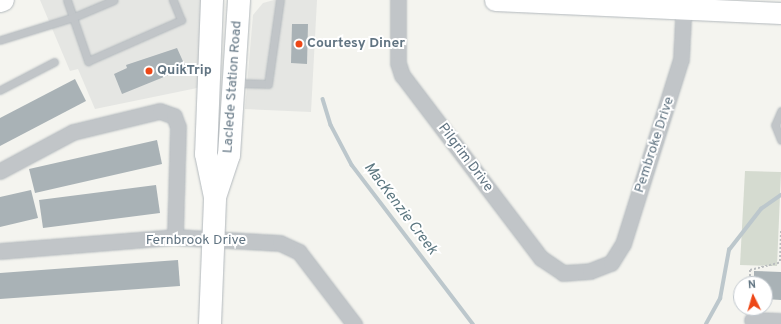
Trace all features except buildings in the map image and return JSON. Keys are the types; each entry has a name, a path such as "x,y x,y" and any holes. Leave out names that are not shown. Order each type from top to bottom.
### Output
{"main road":[{"name":"Laclede Station Road","path":"212,0 206,154 216,197"},
{"name":"Laclede Station Road","path":"210,324 216,197 229,155 235,82 239,0"}],"street":[{"name":"Pilgrim Drive","path":"398,0 398,63 402,75 541,258 563,273 590,271"},
{"path":"507,0 684,4 781,13"},
{"name":"Pembroke Drive","path":"590,271 611,263 624,244 672,93 681,59 684,4"},
{"path":"0,171 73,132 160,111 174,116 178,126 175,238"},
{"name":"Fernbrook Drive","path":"0,251 175,238 213,238 280,243 300,252 354,324"},
{"path":"752,320 781,321"}],"lane":[{"path":"67,0 88,61 181,20 173,0"},
{"path":"0,40 74,17 114,0"},
{"path":"235,82 268,84 280,0"},
{"path":"0,90 54,62"},
{"path":"781,111 775,125 781,140"}],"path":[{"path":"750,276 750,270 780,262 781,230"}],"shaded area":[{"path":"40,0 206,0 202,87 95,109 78,69 70,71"},
{"path":"274,0 317,0 311,112 245,109 253,15 263,3"},
{"path":"745,171 781,172 777,266 740,265"}],"waterway":[{"name":"MacKenzie Creek","path":"323,99 331,125 352,165 473,324"},
{"name":"MacKenzie Creek","path":"706,324 720,299 729,250 761,209 781,195"}],"place":[{"name":"Courtesy Diner","path":"299,44"},
{"name":"QuikTrip","path":"149,71"}]}
